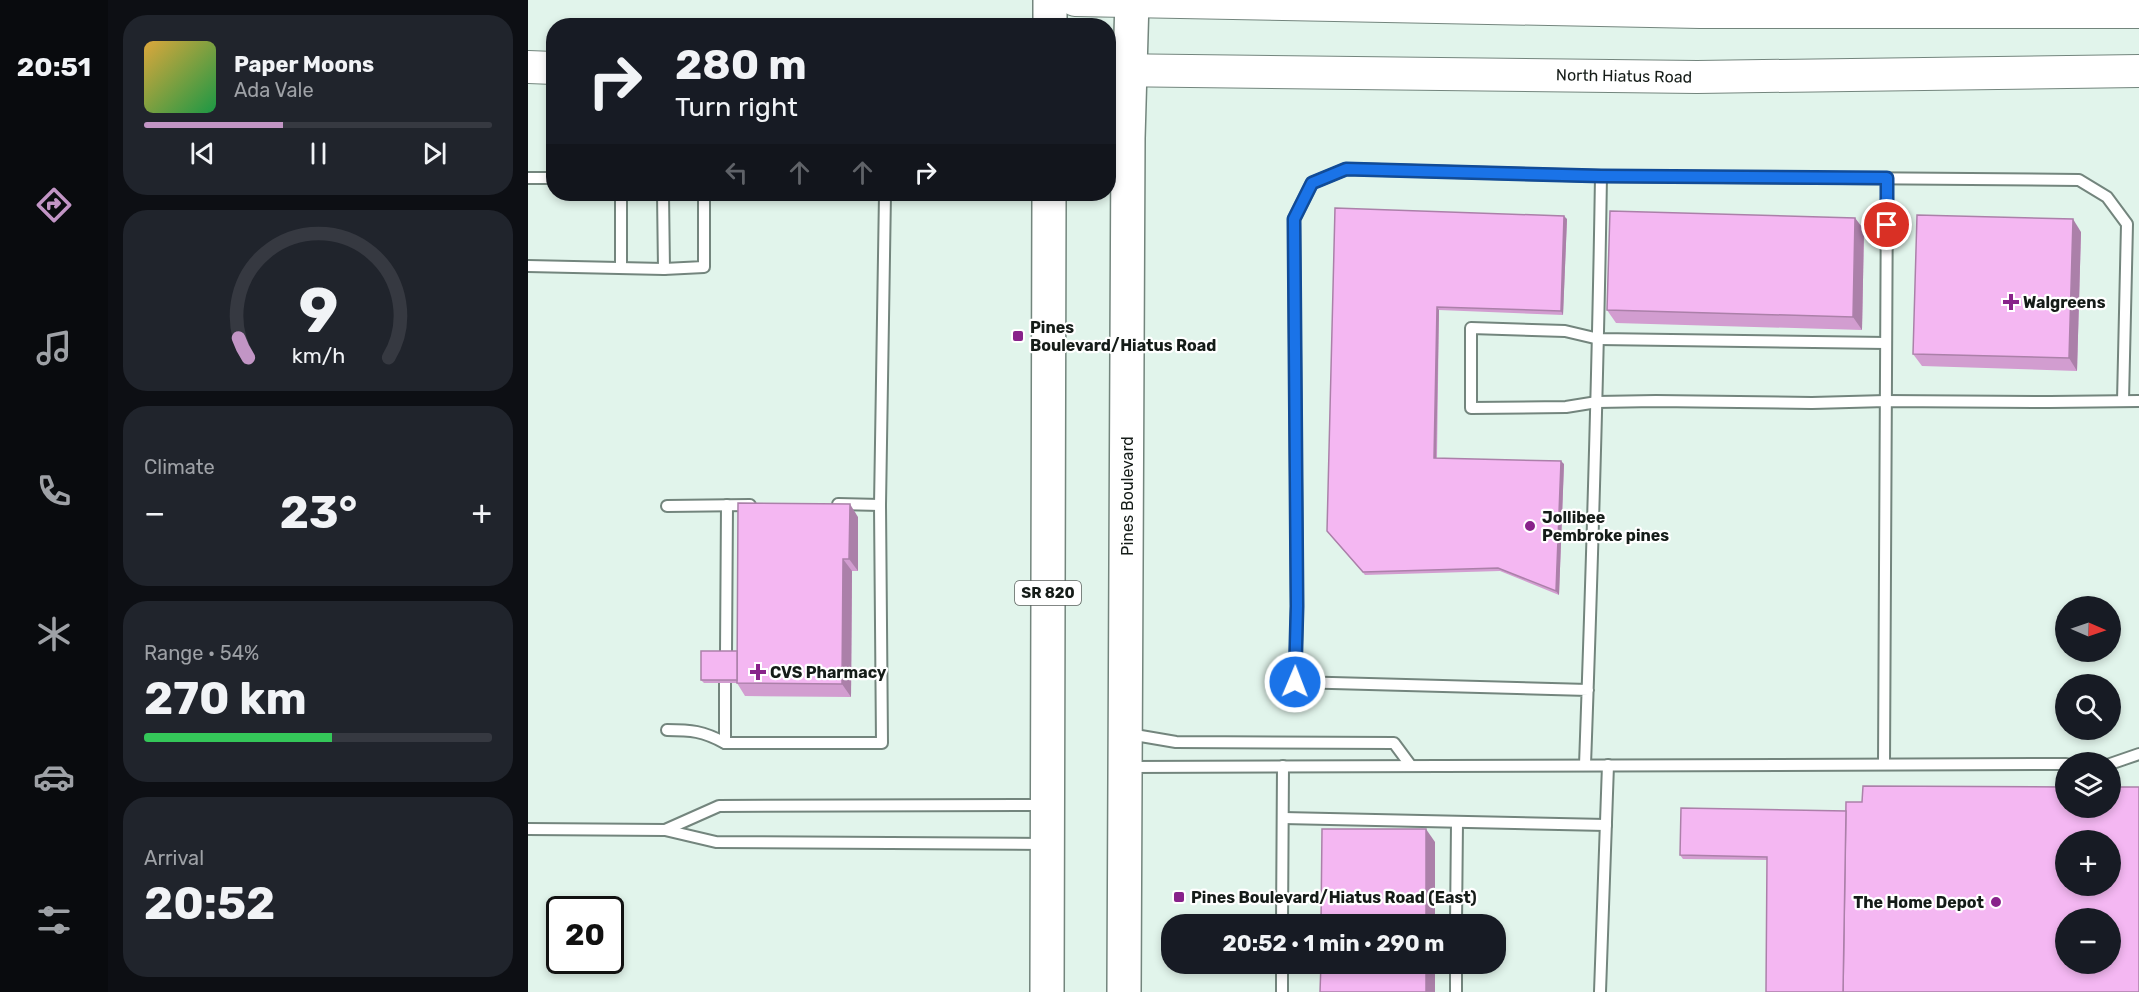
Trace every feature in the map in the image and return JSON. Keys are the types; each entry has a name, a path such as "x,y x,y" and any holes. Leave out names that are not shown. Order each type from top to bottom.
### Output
{"highway":[{"path":"1050,0 1050,18"},
{"name":"Pines Boulevard","path":"1124,992 1125,733 1119,70 1132,0"},
{"name":"SR 820","path":"1047,992 1049,201"}],"main road":[{"path":"1075,0 1700,12 2139,12"},
{"path":"528,67 546,68"},
{"name":"North Hiatus Road","path":"1119,70 1697,77 2139,71"}],"lane":[{"path":"1588,690 1295,682 1297,606 1294,219 1312,183 1346,169 1601,176 2079,180 2107,197 2127,224 2123,401"},
{"path":"1585,765 1599,339 1601,176"},
{"path":"528,178 546,178"},
{"path":"1884,765 1887,178"},
{"path":"621,201 621,267"},
{"path":"663,201 664,269"},
{"path":"528,266 664,269 704,267 704,201"},
{"path":"667,730 688,730 708,734 725,743 882,743 880,505 885,201"},
{"path":"1886,343 1599,339 1565,331 1472,328 1471,408 1566,407 1597,402 1656,401 1812,403 2139,401"},
{"path":"826,504 880,505"},
{"path":"726,654 727,505"},
{"path":"667,506 760,505"},
{"path":"725,683 725,743"},
{"path":"1125,733 1176,742 1394,743 1411,766"},
{"path":"2121,760 2139,754"},
{"path":"1125,767 2055,764"},
{"path":"1600,992 1608,765"},
{"path":"1282,914 1283,766"},
{"path":"665,830 718,806 1048,805"},
{"path":"1283,818 1606,825"},
{"path":"1456,914 1457,822"},
{"path":"528,829 665,830 716,842 1048,844"},
{"path":"1282,974 1282,992"},
{"path":"1456,974 1456,992"}],"building":[{"path":"1335,208 1564,216 1561,311 1437,307 1434,458 1561,461 1556,591 1498,568 1363,572 1327,531"},
{"path":"1610,211 1855,218 1853,317 1607,310"},
{"name":"Walgreens","path":"1917,215 2073,219 2069,358 1913,354"},
{"name":"CVS Pharmacy","path":"738,503 850,504 849,559 843,559 842,684 737,683"},
{"path":"701,651 737,651 737,680 701,680"},
{"name":"The Home Depot","path":"1863,786 2055,787 2055,818 2121,818 2121,787 2139,787 2139,992 1843,992 1846,802 1862,802"},
{"path":"1681,808 1846,811 1843,992 1766,992 1767,857 1680,855"},
{"path":"1322,829 1426,829 1426,914 1321,914"},
{"path":"1321,974 1426,974 1426,992 1320,992"}],"place":[{"name":"Walgreens","path":"2011,302"},
{"name":"Pines Boulevard/Hiatus Road","path":"1018,336"},
{"name":"Jollibee Pembroke pines","path":"1530,526"},
{"name":"CVS Pharmacy","path":"758,672"},
{"name":"Pines Boulevard/Hiatus Road (East)","path":"1179,897"},
{"name":"The Home Depot","path":"1996,902"}],"route":[{"path":"1295,682 1297,606 1294,219 1312,183 1346,169 1601,176 1887,178 1887,225"}]}
